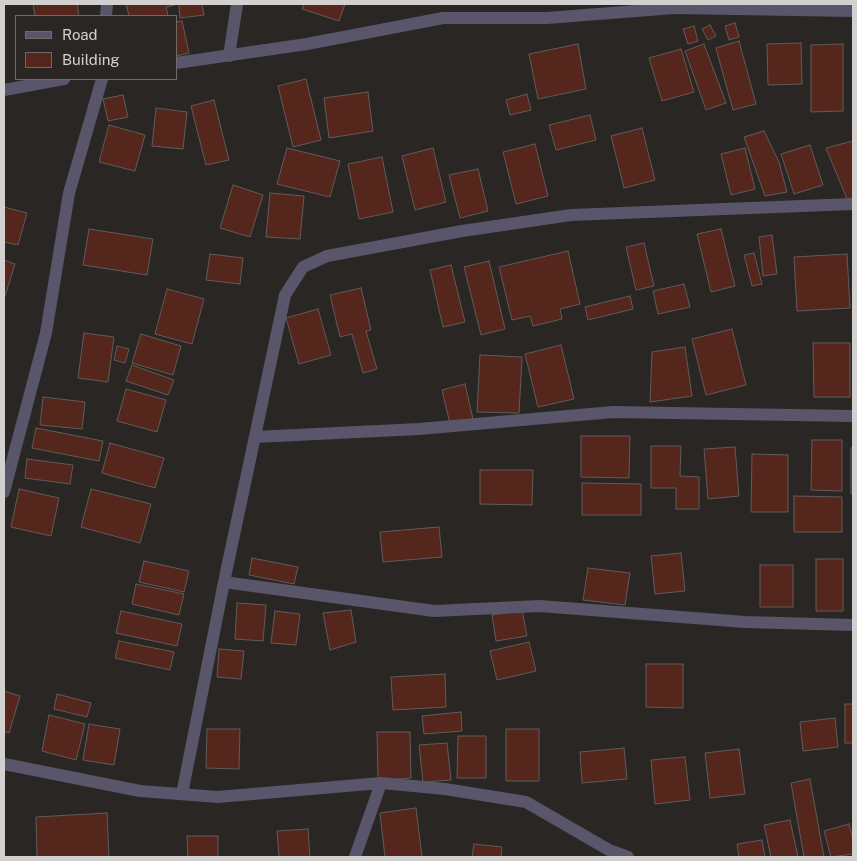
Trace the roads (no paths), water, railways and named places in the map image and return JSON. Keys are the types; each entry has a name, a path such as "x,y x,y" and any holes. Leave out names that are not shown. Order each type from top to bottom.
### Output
{"street":[{"path":"229,56 237,4"},
{"path":"178,63 307,44 443,18 547,18 674,8 853,12"},
{"path":"4,90 59,80"},
{"path":"4,492 46,333 69,193 102,80"},
{"path":"182,794 254,436 285,294 303,267 327,256 462,231 571,215 853,204"},
{"path":"254,436 419,429 613,412 853,416"},
{"path":"224,582 434,611 540,606 745,622 853,625"},
{"path":"4,764 140,791 218,797 381,783 445,789 526,802 609,850 628,857"},
{"path":"355,857 381,783"}]}
